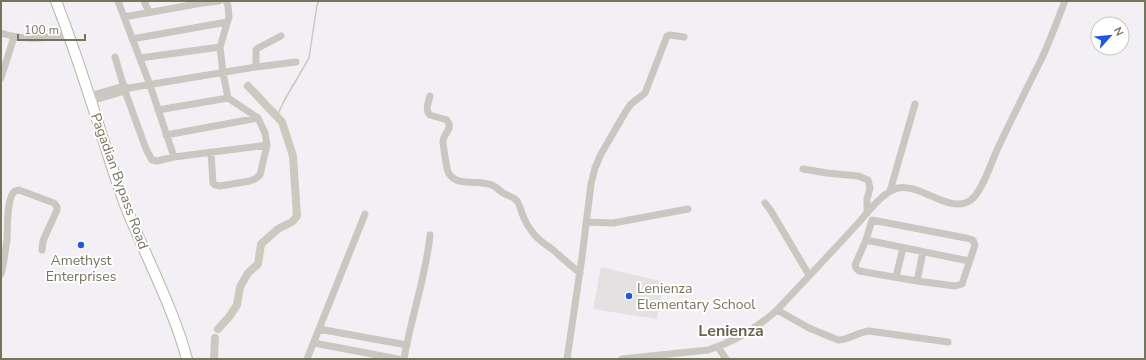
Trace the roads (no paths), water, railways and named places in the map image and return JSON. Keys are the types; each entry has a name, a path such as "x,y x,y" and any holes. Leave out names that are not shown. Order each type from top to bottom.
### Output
{"highway":[{"name":"Pagadian Bypass Road","path":"56,1 69,36 114,174 125,204 170,308 187,359"}],"street":[{"path":"118,1 150,85 174,157"},
{"path":"144,1 149,12"},
{"path":"124,17 201,2 219,1"},
{"path":"226,1 229,17 220,47 228,98"},
{"path":"622,359 694,352 718,347 753,330 777,310 890,191 898,188 913,189 946,202 957,204 970,201 979,189 1041,58 1065,1"},
{"path":"132,39 227,22"},
{"path":"1,33 14,37 39,39 69,36"},
{"path":"256,67 256,50 282,36"},
{"path":"567,359 591,184 595,168 601,154 626,111 631,104 645,93 667,36 684,37"},
{"path":"1,78 14,37"},
{"path":"140,58 220,47"},
{"path":"116,57 146,149 152,160 157,161 174,157 267,145"},
{"path":"90,99 126,88 296,62"},
{"path":"430,96 427,110 428,113 435,117 447,120 450,125 443,143 447,168 451,175 456,179 465,182 483,182 489,184 516,199 524,220 534,234 580,273"},
{"path":"158,110 228,98 258,118 265,133 267,145 260,175 256,179 216,186 212,179 211,152"},
{"path":"890,191 915,104"},
{"path":"166,135 258,118"},
{"path":"803,169 858,176 868,180 870,188 864,217"},
{"path":"1,274 9,205 11,197 16,190 54,203 57,208 43,241 42,250"},
{"path":"765,203 809,275"},
{"path":"586,222 599,224 613,223 688,209"},
{"path":"307,359 365,214"},
{"path":"864,217 871,222 971,239 975,245 964,281 958,286 917,281 860,271 855,265 866,240 871,222"},
{"path":"404,359 429,254 430,235"},
{"path":"866,240 969,261"},
{"path":"896,277 903,248"},
{"path":"917,281 923,252"},
{"path":"777,310 809,328 838,340 842,340 863,331 869,331 948,342"},
{"path":"319,329 407,345"},
{"path":"314,343 398,359"},
{"path":"718,347 726,359"}],"waterway":[{"path":"277,116 309,58 317,5 319,1"},
{"path":"218,329 237,305 240,287 248,273 258,264 261,244 278,229 292,222 297,216 293,156 282,122 248,86"},
{"path":"214,359 215,338"}],"place":[{"name":"Amethyst Enterprises","path":"81,245"},
{"name":"Lenienza Elementary School","path":"629,296"}],"district":[{"name":"Lenienza","path":"731,330"}]}
